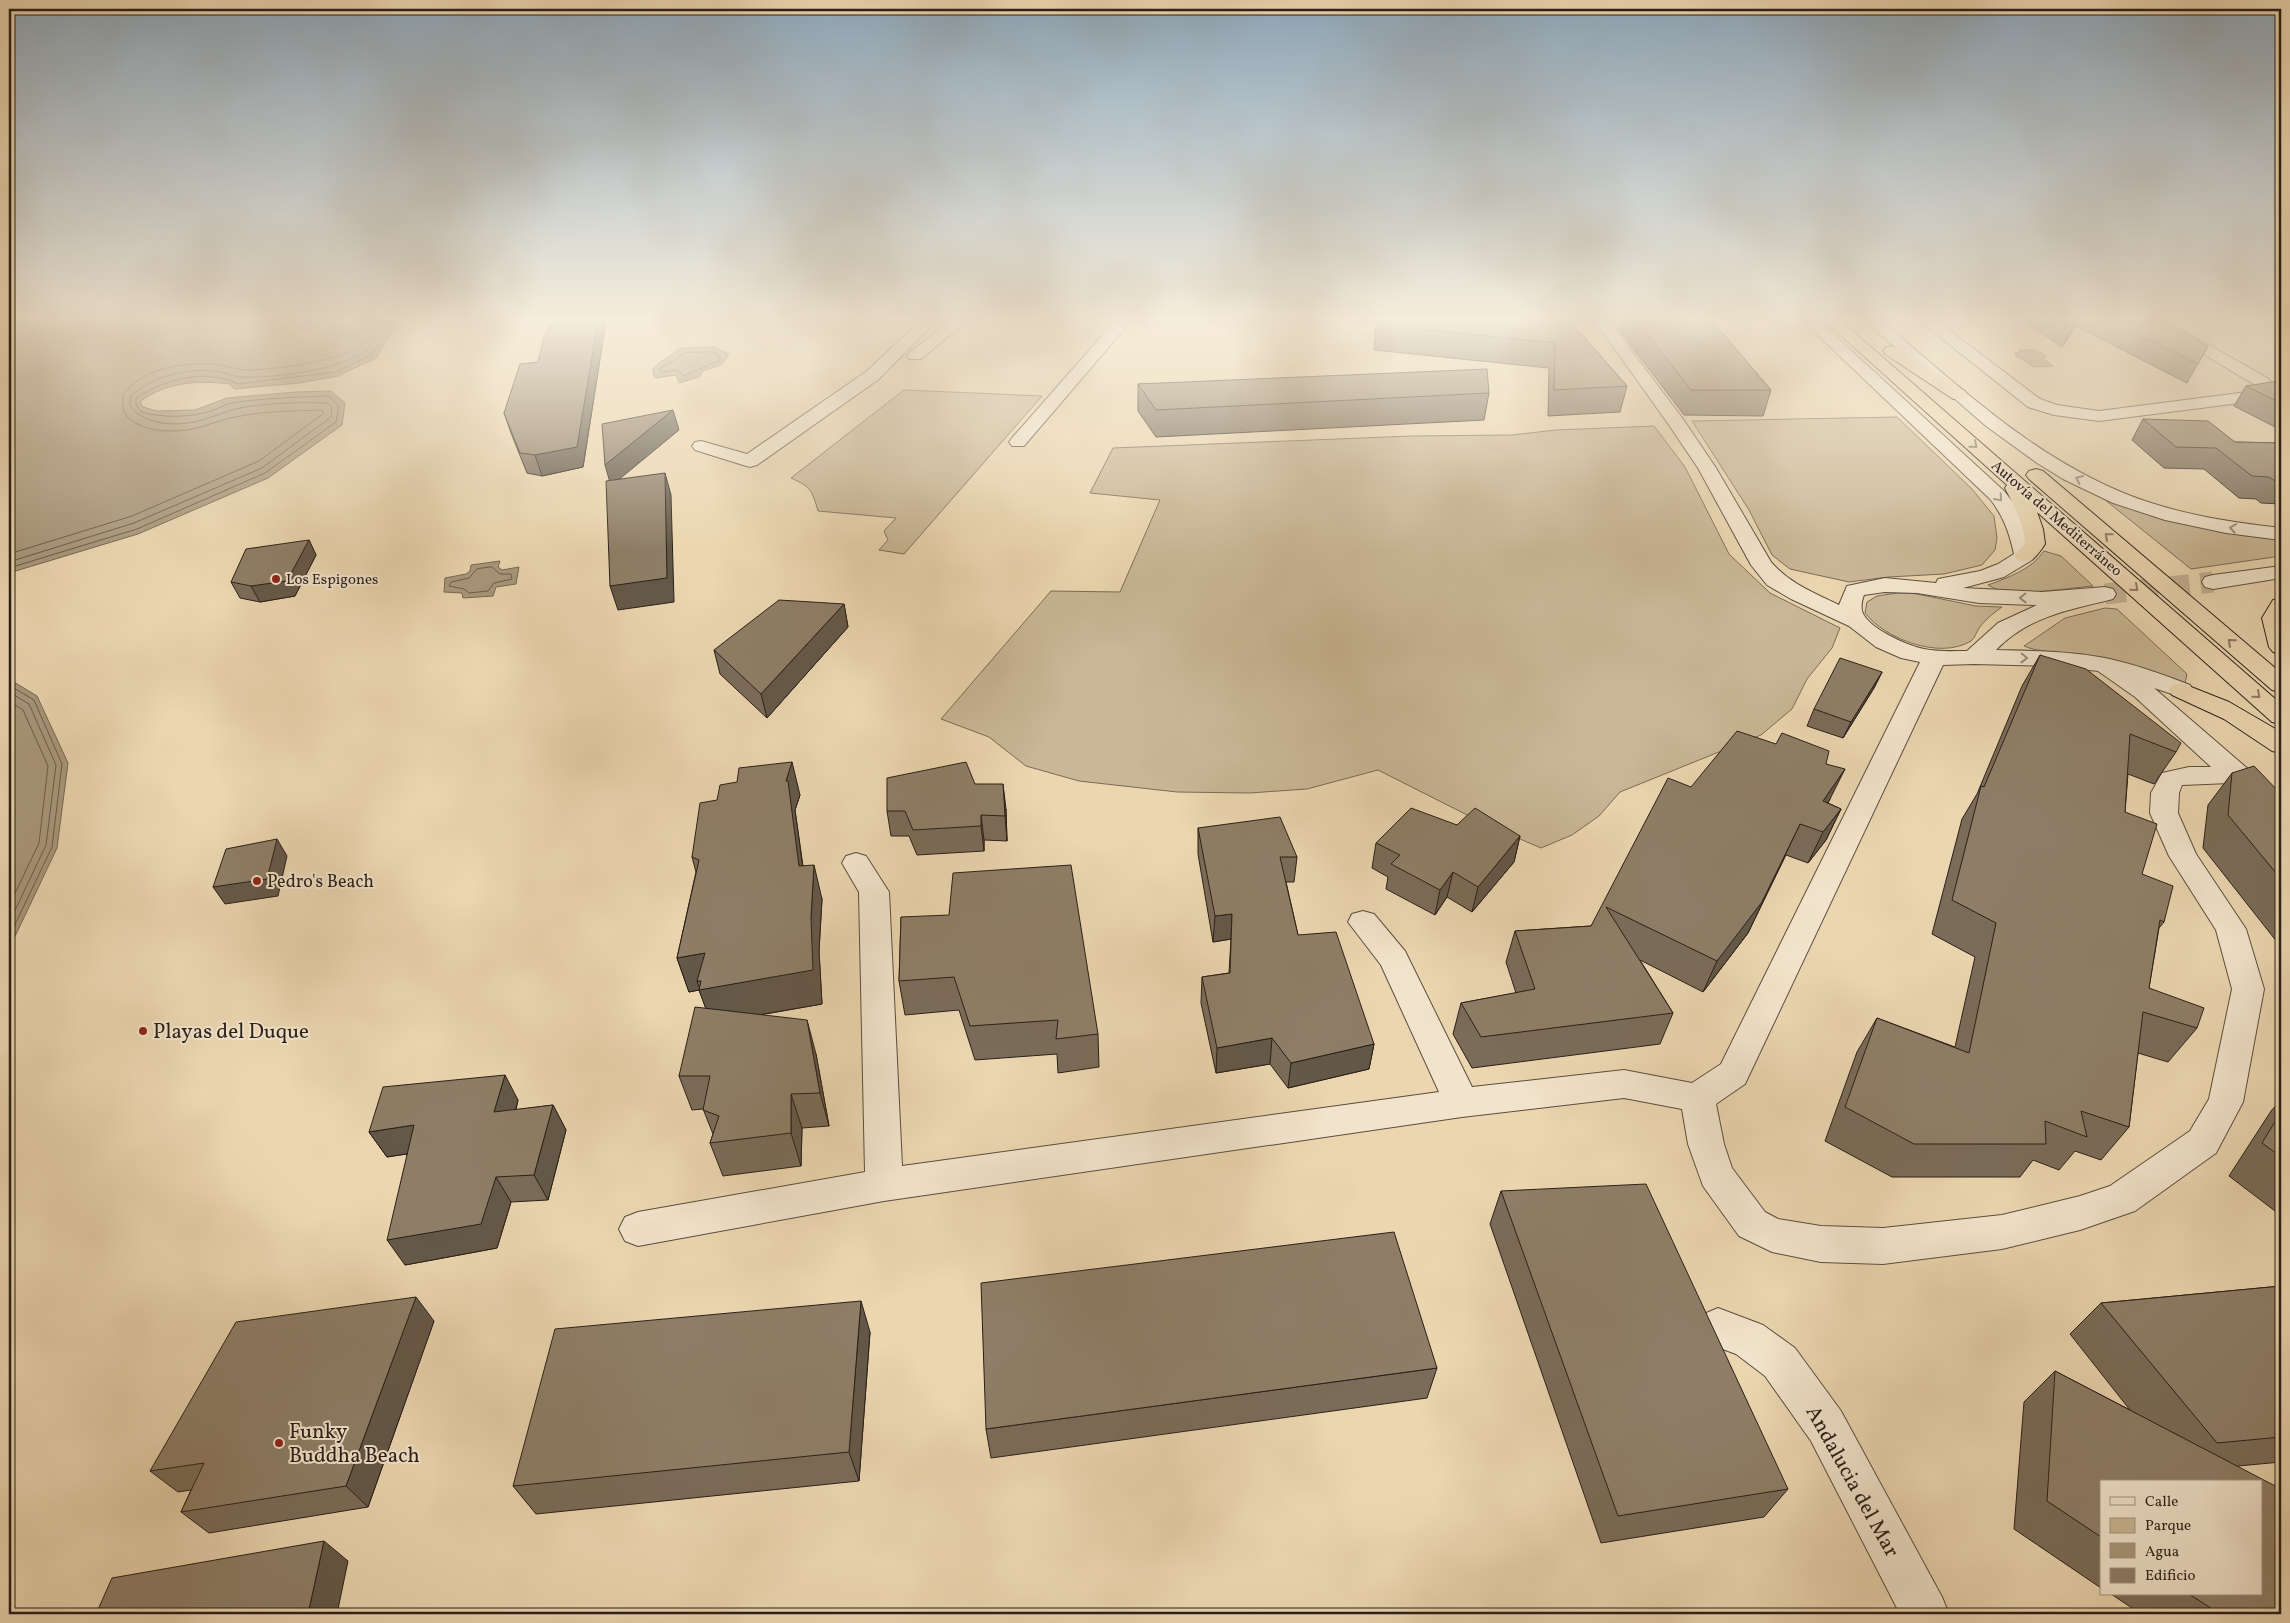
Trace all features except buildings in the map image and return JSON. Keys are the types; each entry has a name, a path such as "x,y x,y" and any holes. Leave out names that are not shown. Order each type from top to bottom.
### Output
{"highway":[{"name":"Autovía del Mediterráneo","path":"1919,397 2281,717"},
{"name":"Autovía del Mediterráneo","path":"1945,397 2281,685"},
{"path":"2008,475 2030,516 2035,535 2035,544 2025,556"},
{"path":"2281,605 2273,618 2281,647"},
{"path":"2181,690 2226,710 2263,731 2281,745"}],"street":[{"path":"701,446 750,461 842,397"},
{"path":"1018,442 1058,397"},
{"path":"1658,397 1682,430 1732,510 1748,543 1774,580 1856,621"},
{"path":"1891,397 1997,495 2011,512 2017,525 2025,556 2006,570 1980,578 1911,587"},
{"path":"1961,397 2025,448 2070,476 2121,499 2192,521 2281,534"},
{"path":"2026,397 2034,403 2054,410 2078,415 2099,416 2249,397"},
{"path":"1762,565 1810,585 1855,591 1883,585 1977,596 2017,598 2097,595 2034,614 2008,626 1975,657"},
{"path":"2213,582 2281,572"},
{"path":"1855,591 1849,601 1850,611 1856,621 1869,633 1887,644 1910,653 1934,659 1975,657 2047,659 2105,665 2138,674 2181,690"},
{"path":"638,1229 884,1185 1462,1103 1624,1084 1697,1098 1733,1074 1934,659"},
{"path":"2105,665 2130,681 2166,711 2281,815"},
{"path":"2166,711 2159,696 2166,690 2181,690"},
{"path":"1697,1098 1706,1144 1716,1175 1752,1224 1772,1235 1821,1244 1883,1246 2002,1232 2080,1213 2122,1199 2203,1142 2226,1102 2236,1059 2248,990 2231,929 2183,856 2164,813 2165,793 2171,779 2189,775 2239,775"},
{"path":"856,863 874,892 884,1185"},
{"path":"1363,922 1394,959 1462,1103"},
{"name":"Andalucia del Mar","path":"1718,1328 1749,1339 1780,1362 1826,1426 1925,1614"}],"green space":[{"path":"895,397 1041,397 904,554 879,550 888,540 884,531 896,518 818,511 810,490 791,478"},
{"path":"1897,417 1972,489 1994,516 1997,538 1995,550 1982,565 1944,574 1889,577 1849,582 1790,569 1772,555 1749,510 1692,421"},
{"path":"1654,426 1685,467 1729,554 1770,593 1840,628 1832,648 1807,679 1792,709 1761,735 1620,792 1599,816 1572,835 1541,848 1485,824 1378,770 1307,789 1249,793 1177,792 1079,781 1026,766 989,737 941,719 1051,591 1120,592 1160,500 1090,493 1113,448 1412,436 1512,435 1556,430"},
{"path":"2099,495 2248,534 2281,538 2281,556 2191,569"},
{"path":"2044,551 2061,556 2093,586 2023,592 1997,589 1988,585 2012,576 2026,568 2039,558"},
{"path":"1912,593 1976,606 2002,607 1984,622 1971,641 1958,646 1944,648 1929,647 1899,638 1886,631 1865,613 1867,602 1877,596"},
{"path":"2105,608 2117,609 2187,674 2185,683 2101,660 2073,654 2036,650 2024,646 2065,618"}],"water":[{"path":"9,397 148,397 140,402 143,407 157,411 195,410 227,398 241,397 338,397 345,403 342,425 268,478 138,534 9,573"},
{"path":"500,561 498,567 502,570 519,567 516,584 496,587 493,596 463,598 462,593 444,592 445,578 466,574 470,571 471,565"},
{"path":"9,679 37,696 68,763 57,848 9,949"}],"tunnel":[{"path":"2105,594 2213,582"}],"place":[{"name":"Los Espigones","path":"276,579"},
{"name":"Pedro's Beach","path":"257,881"},
{"name":"Playas del Duque","path":"143,1031"},
{"name":"Funky Buddha Beach","path":"279,1443"}]}
